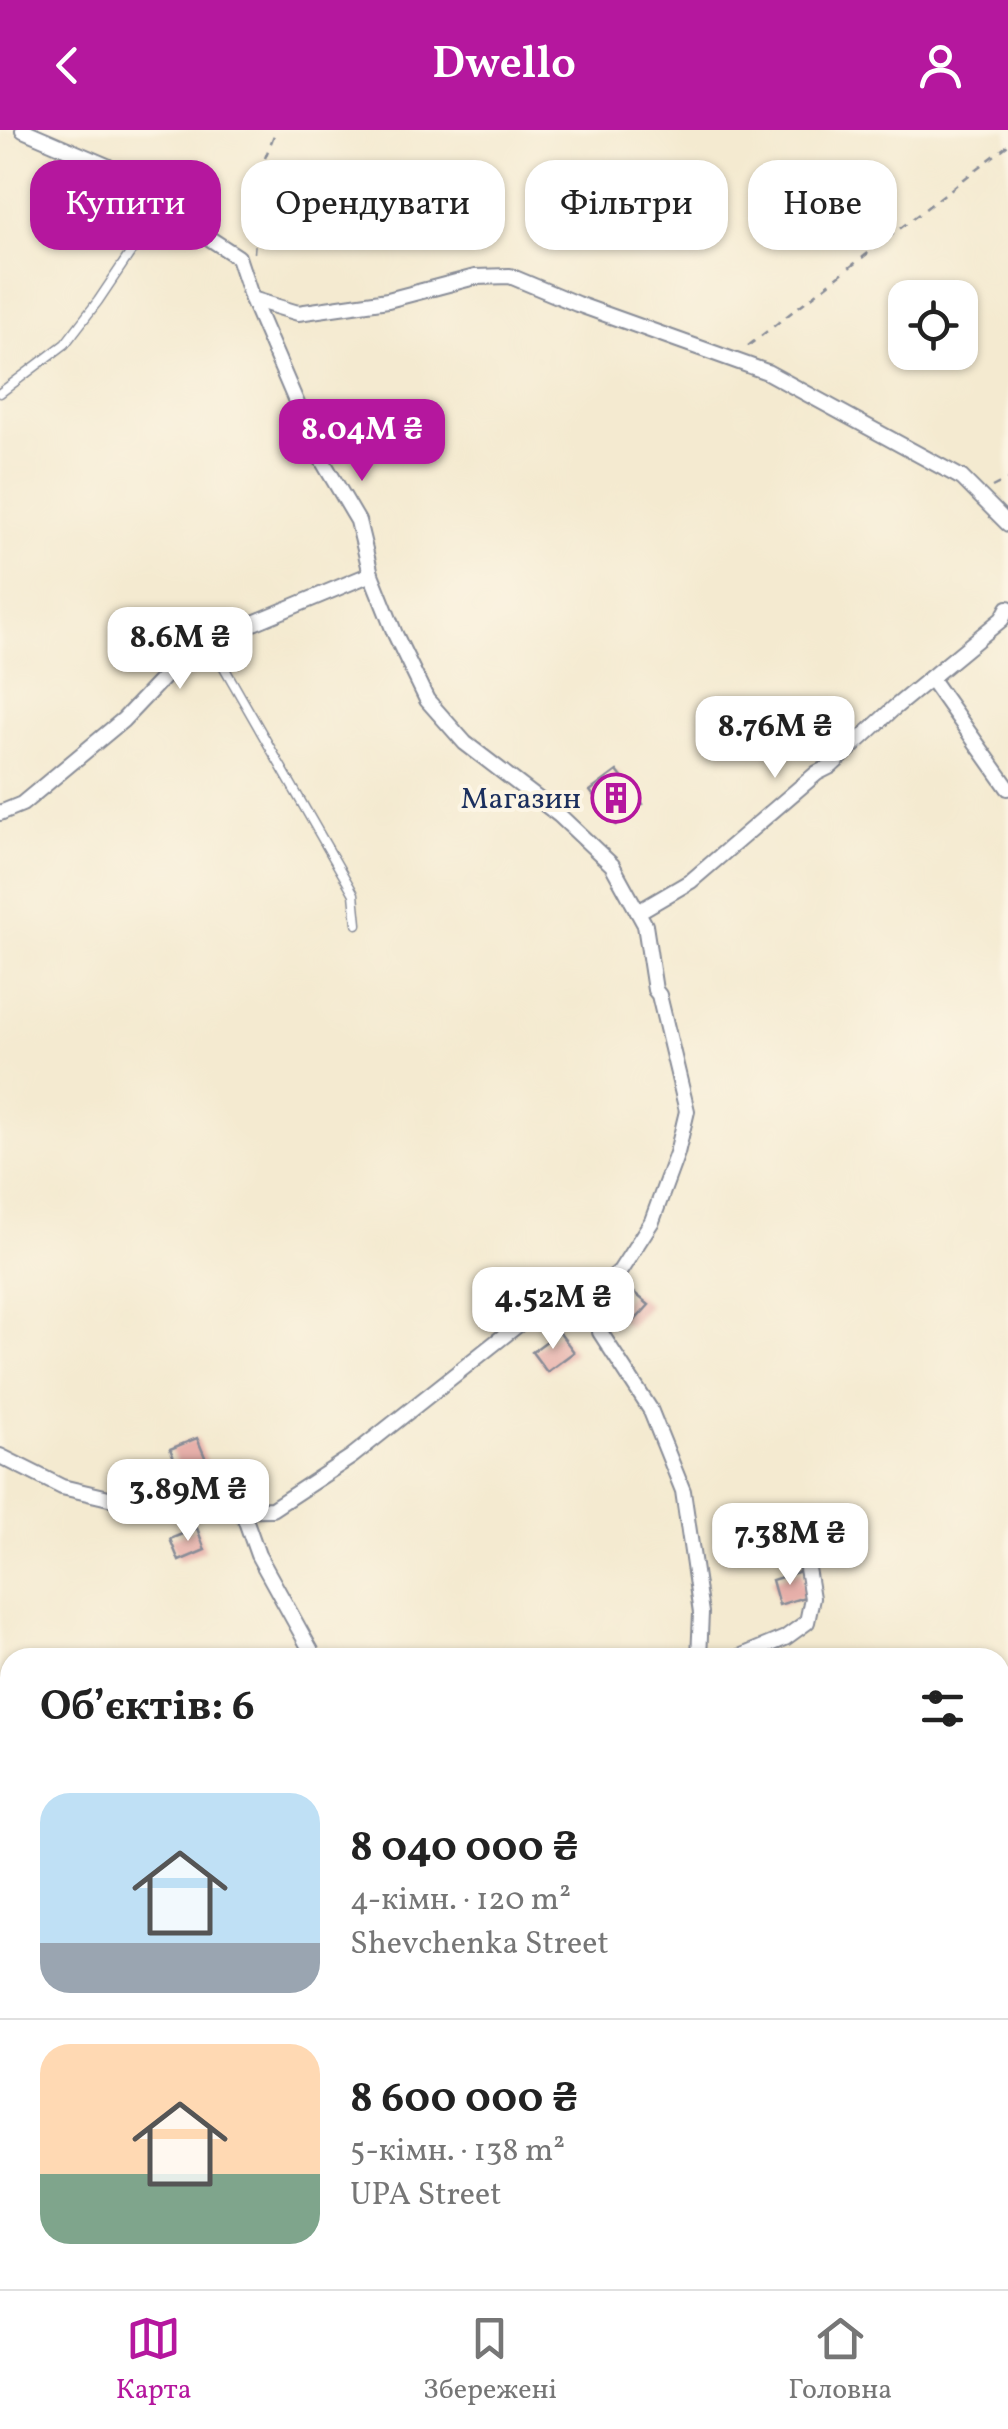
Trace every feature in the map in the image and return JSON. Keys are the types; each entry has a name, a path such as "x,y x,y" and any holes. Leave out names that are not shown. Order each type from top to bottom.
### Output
{"street":[{"path":"23,130 93,160"},
{"path":"0,1456 62,1487 130,1503 220,1510 272,1509 351,1457 524,1320 590,1297 620,1271 652,1222 677,1154 687,1111 655,990 646,925 612,865 559,815 466,743 427,700 394,634 371,574 358,520 320,455 252,299 238,257 221,246"},
{"path":"252,299 298,313 388,300 476,277 510,276 767,372 962,478 1008,524"},
{"path":"0,813 22,804 124,720 182,660 252,624 371,574"},
{"path":"638,912 692,881 817,773 831,766 1002,618 1008,608"},
{"path":"930,679 1008,788"},
{"path":"604,1285 600,1332 650,1409 683,1491 701,1613 699,1648"},
{"path":"242,1510 258,1555 309,1648"},
{"path":"761,1648 785,1638 807,1622 812,1598 798,1515"}],"lane":[{"path":"0,393 65,344 132,250"},
{"path":"218,640 216,654 354,894 357,924"}],"path":[{"path":"254,252 260,171 276,130"},
{"path":"731,359 1008,145"}],"building":[{"name":"Магазин","path":"617,771 643,804 616,825 590,791"},
{"path":"632,1291 649,1305 629,1327 613,1313"},
{"path":"559,1332 574,1352 547,1372 532,1352"},
{"path":"197,1438 210,1469 184,1480 170,1449"},
{"path":"197,1528 205,1550 179,1561 170,1539"},
{"path":"801,1571 808,1596 779,1605 772,1580"}],"place":[{"name":"Магазин","path":"616,798"}]}
